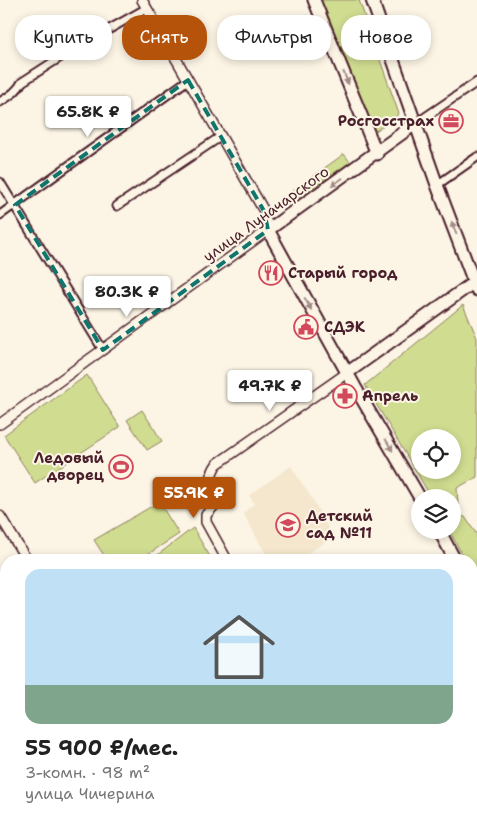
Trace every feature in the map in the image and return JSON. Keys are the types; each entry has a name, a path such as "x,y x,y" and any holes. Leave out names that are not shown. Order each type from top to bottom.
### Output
{"main road":[{"path":"314,0 377,154"},
{"path":"347,373 476,284 437,185 372,0"},
{"name":"улица Луначарского","path":"268,230 377,154 416,124"},
{"path":"268,230 347,373 415,489"},
{"path":"444,539 452,554"}],"street":[{"path":"0,102 14,93 22,82 145,4 264,211 268,230"},
{"path":"0,214 15,206 188,80"},
{"name":"улица Луначарского","path":"416,124 477,82"},
{"path":"117,206 220,137"},
{"path":"437,185 477,156"},
{"path":"0,182 103,350"},
{"name":"улица Луначарского","path":"0,424 268,230"},
{"path":"224,554 206,522 206,515 218,501 218,494 211,479 212,471 217,464 347,373"},
{"path":"0,516 23,554"}],"highlighted area":[{"path":"188,80 264,211 268,230 103,350 15,205"}],"shaded area":[{"name":"Детский сад №11","path":"291,466 313,500 333,537 307,554 266,554 243,513 254,504 249,495"}],"green space":[{"path":"317,0 359,0 364,15 341,15 341,57 331,33 331,15 323,15"},
{"path":"342,60 380,60 399,114 373,133"},
{"path":"344,154 350,162 298,198 295,198 291,192"},
{"path":"463,305 477,338 477,477 457,489 426,489 420,479 461,479 461,429 411,429 411,463 365,385"},
{"path":"87,375 120,427 35,483 4,435"},
{"path":"142,410 162,441 147,450 127,420"},
{"path":"159,502 179,534 148,554 103,554 94,540"},
{"path":"461,516 465,517 477,535 477,554 462,554 454,539 461,539"},
{"path":"193,528 208,554 159,554"}],"place":[{"name":"Росгосстрах","path":"451,121"},
{"name":"Старый город","path":"271,273"},
{"name":"СДЭК","path":"306,327"},
{"name":"Апрель","path":"345,396"},
{"name":"Ледовый дворец","path":"121,467"},
{"name":"Детский сад №11","path":"288,525"}]}
